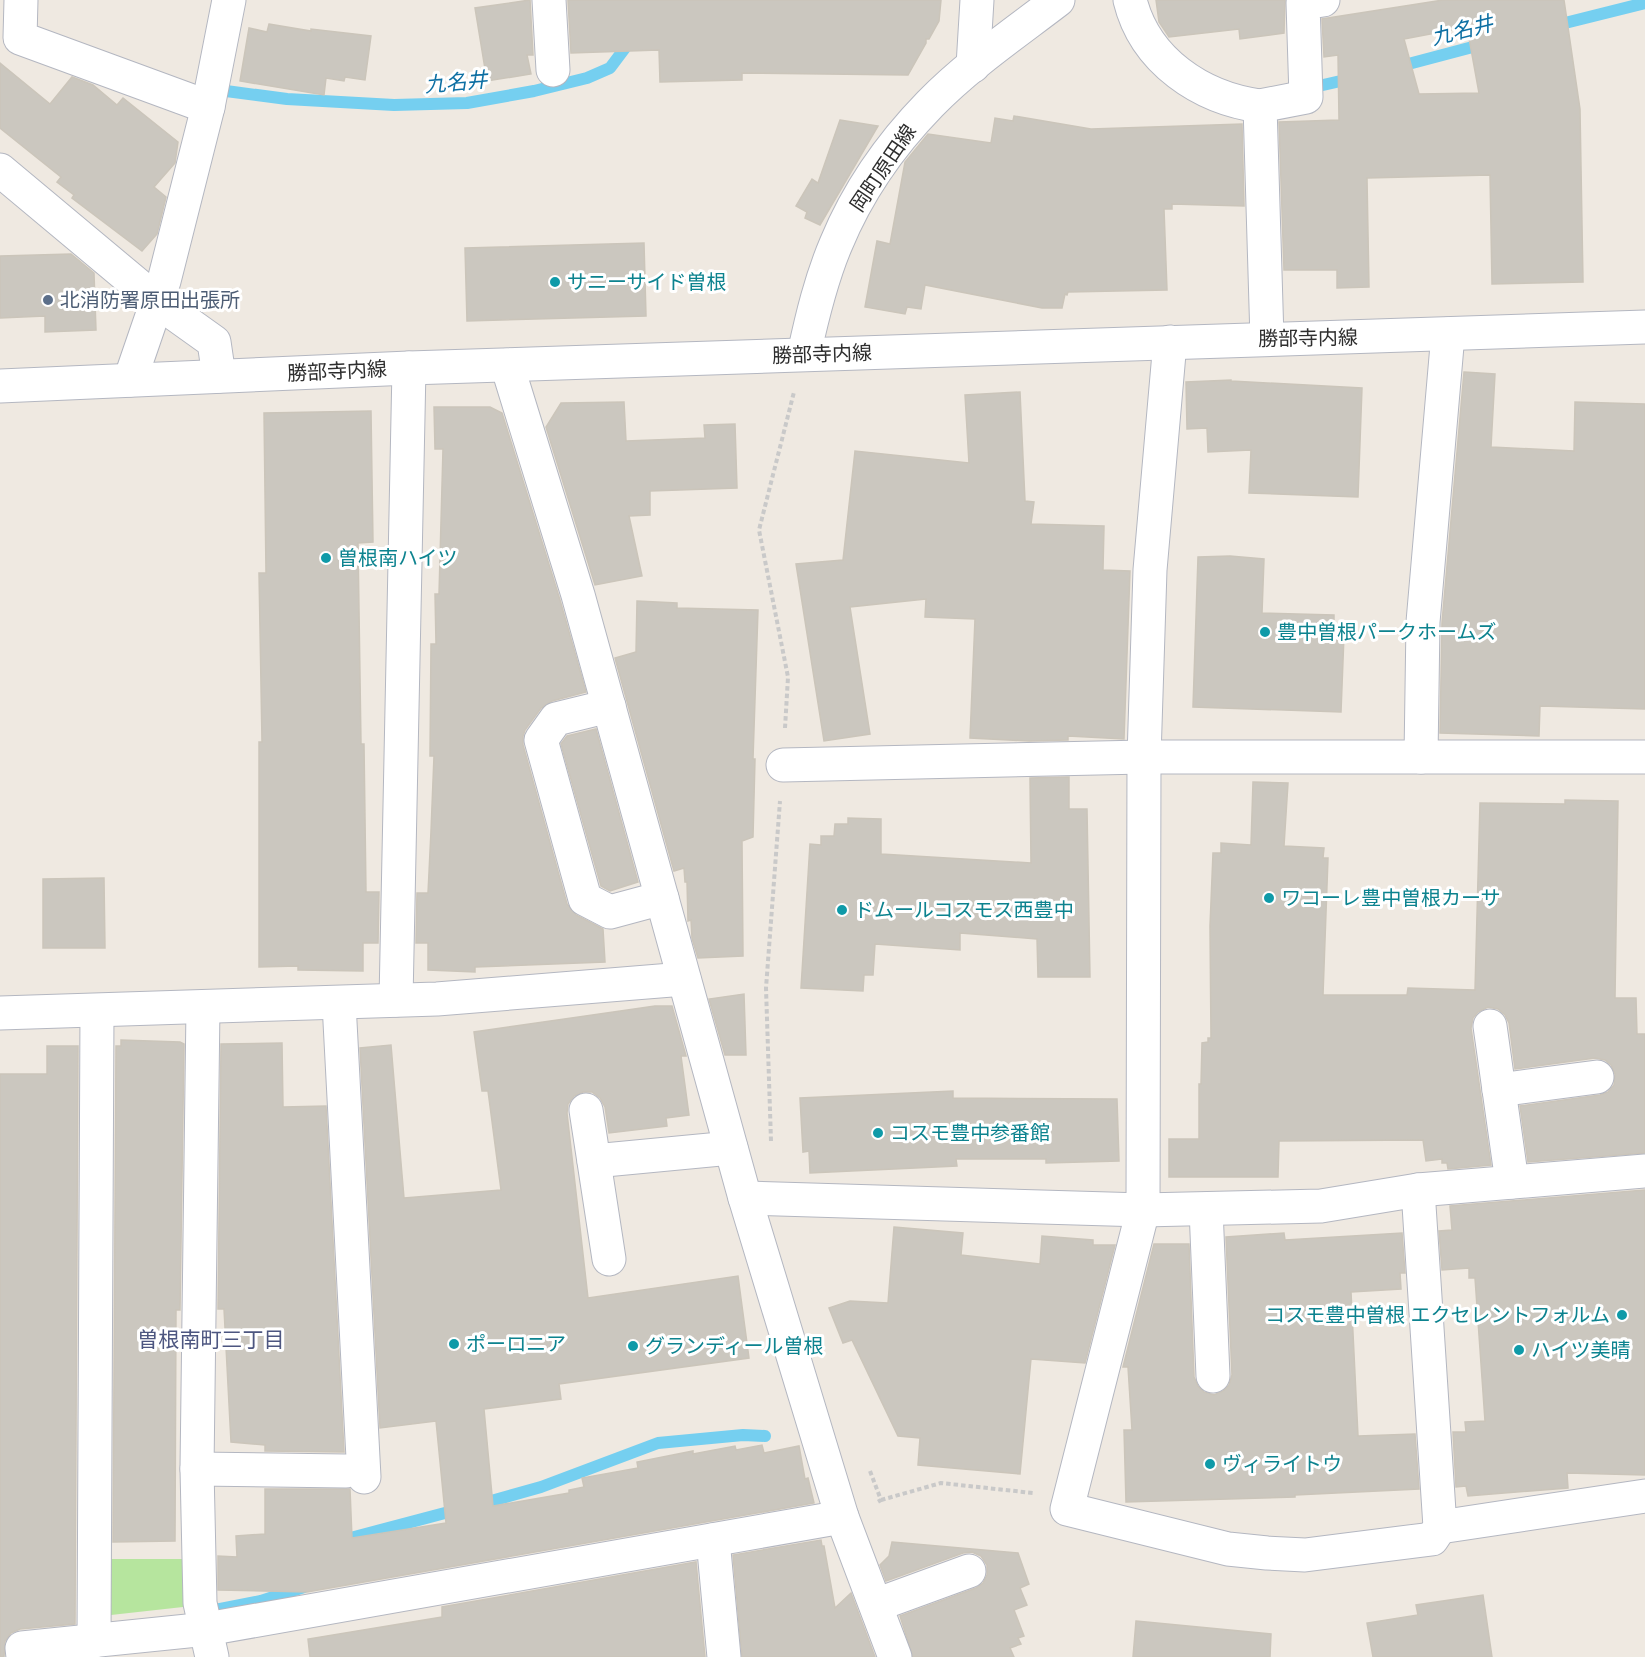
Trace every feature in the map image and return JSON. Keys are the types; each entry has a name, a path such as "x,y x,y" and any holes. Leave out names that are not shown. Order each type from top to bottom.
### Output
{"street":[{"path":"21,0 10,30 20,38 208,107"},
{"path":"130,380 158,302 208,107 229,0"},
{"path":"549,0 553,70"},
{"path":"974,66 977,0"},
{"name":"岡町原田線","path":"804,354 812,317 835,245 861,194 893,146 930,103 1058,0"},
{"path":"1130,0 1138,23 1148,40 1173,69 1188,81 1214,94 1241,103 1260,106 1306,97 1303,3 1320,0"},
{"path":"1260,106 1267,339"},
{"path":"0,170 158,302 214,342 219,376"},
{"name":"勝部寺内線","path":"0,386 409,368 1645,327"},
{"path":"1421,757 1424,622 1448,334"},
{"path":"1170,342 1150,570 1144,757 1143,1210 1067,1509 1228,1549 1267,1554 1305,1555 1432,1539 1440,1527 1418,1190"},
{"path":"507,365 579,595 731,1148 758,1198 842,1517 896,1657"},
{"path":"396,1000 409,368"},
{"path":"609,706 556,719 541,740 585,900 610,912 662,898"},
{"path":"783,765 1144,757 1645,757"},
{"path":"0,1013 437,999 684,979"},
{"path":"197,1469 355,1474 339,1003"},
{"path":"202,1007 197,1469 205,1628"},
{"path":"95,1632 97,1011"},
{"path":"1490,1026 1512,1182"},
{"path":"1499,1090 1597,1077"},
{"path":"586,1110 609,1258"},
{"path":"594,1161 731,1148"},
{"path":"758,1198 1143,1210 1321,1206 1418,1190 1645,1171"},
{"path":"1206,1209 1213,1376"},
{"path":"1440,1527 1645,1496"},
{"path":"23,1657 22,1648 95,1632 205,1628 842,1517"},
{"path":"712,1540 724,1657"},
{"path":"876,1605 969,1571"}],"path":[{"path":"758,1198 766,988 788,677 759,530 804,354"},
{"path":"869,1467 881,1500"},
{"path":"842,1517 881,1500 941,1483 1038,1494 1067,1509"}],"green space":[{"path":"111,1559 183,1559 183,1607 111,1615"}],"building":[{"path":"530,0 533,55 527,55 531,74 487,81 475,8"},
{"path":"568,0 941,0 939,21 929,39 926,39 908,75 742,73 742,80 660,82 659,50 571,53"},
{"path":"1156,0 1285,0 1284,33 1240,39 1239,29 1169,37 1159,22"},
{"path":"1443,0 1564,0 1580,109 1583,282 1492,284 1490,175 1367,178 1369,287 1337,288 1337,270 1284,270 1279,122 1339,120 1338,55 1324,57 1322,19","holes":["1467,27 1479,93 1419,94 1404,39"]},
{"path":"269,24 311,31 311,29 371,36 365,80 345,77 344,81 326,78 324,95 240,81 249,28 267,32"},
{"path":"0,63 50,104 72,77 93,85 117,105 123,98 178,142 175,163 154,187 166,197 157,234 142,251 72,198 74,195 57,182 61,177 0,128"},
{"path":"1014,116 1091,129 1242,124 1244,206 1172,204 1172,209 1164,209 1167,290 1068,292 1067,295 1065,294 1062,308 1042,308 925,285 921,309 907,307 905,314 865,307 877,241 890,244 905,162 928,134 991,143 995,118 1013,121"},
{"path":"840,120 878,126 820,225 805,218 807,212 796,206 812,179 818,183"},
{"name":"サニーサイド曽根","path":"644,243 646,316 467,321 465,248"},
{"name":"北消防署原田出張所","path":"71,254 94,273 96,330 45,332 45,316 0,318 0,256"},
{"path":"1464,372 1495,374 1491,447 1574,451 1575,402 1645,404 1645,709 1540,706 1539,736 1440,733 1442,623"},
{"path":"1231,380 1362,388 1358,497 1249,493 1251,450 1208,452 1207,428 1187,429 1186,382"},
{"path":"1020,392 1025,501 1034,502 1031,524 1104,526 1103,570 1130,571 1124,739 1068,736 1068,740 1029,741 970,738 975,619 925,617 926,599 850,607 870,734 824,741 796,564 843,560 855,451 969,463 965,395"},
{"path":"624,402 626,441 705,438 704,425 735,424 737,488 650,491 650,515 629,516 642,576 595,585 546,427 561,403"},
{"path":"434,407 490,407 502,413 560,600 586,692 552,701 541,708 525,730 523,745 567,904 576,915 603,929 605,962 475,967 475,972 428,970 428,943 416,943 417,893 428,893 434,756 430,756 431,644 436,644 435,594 439,594 443,449 435,449"},
{"path":"371,411 373,542 358,543 366,892 379,892 378,943 363,943 363,971 298,970 298,966 259,967 259,742 262,742 259,573 266,573 264,413"},
{"name":"豊中曽根パークホームズ","path":"1230,556 1264,559 1262,613 1334,615 1334,635 1344,635 1341,712 1193,707 1198,557"},
{"path":"637,601 677,603 677,608 758,610 753,837 742,841 743,956 698,958 692,938 691,920 688,921 687,882 685,882 684,868 674,871 615,658 636,652"},
{"path":"596,729 638,882 610,891 601,886 561,744 567,736"},
{"path":"1069,777 1069,809 1087,809 1090,977 1038,977 1037,939 960,933 960,950 875,944 873,975 864,975 863,991 801,988 810,844 821,845 821,836 834,836 835,824 848,824 848,818 881,819 881,854 1031,863 1030,778"},
{"path":"1253,782 1288,783 1284,846 1324,848 1323,858 1328,858 1323,995 1407,995 1408,988 1475,990 1480,803 1565,804 1565,800 1618,801 1615,998 1636,998 1637,1034 1645,1034 1645,1153 1528,1162 1520,1106 1600,1095 1608,1092 1614,1085 1615,1074 1611,1065 1605,1060 1595,1058 1515,1069 1509,1023 1498,1009 1488,1007 1478,1012 1473,1018 1471,1028 1491,1165 1448,1169 1447,1163 1442,1163 1442,1159 1426,1161 1423,1140 1279,1141 1278,1177 1169,1177 1169,1139 1199,1139 1202,1043 1208,1042 1208,1038 1211,1038 1210,926 1213,853 1221,853 1221,843 1251,845"},
{"path":"104,878 105,948 43,948 43,879"},
{"path":"744,994 746,1055 725,1055 709,999"},
{"path":"655,1006 672,1006 686,1056 681,1056 689,1115 666,1118 667,1126 609,1133 605,1107 600,1098 592,1092 583,1092 574,1096 568,1104 567,1113 588,1298 738,1276 749,1358 559,1384 561,1399 484,1409 493,1506 569,1493 569,1490 584,1487 582,1478 638,1468 637,1462 693,1451 693,1454 735,1446 736,1450 762,1445 764,1453 799,1446 805,1479 808,1478 814,1503 307,1592 218,1590 218,1556 237,1557 236,1536 265,1534 265,1489 350,1489 352,1538 446,1523 436,1421 380,1428 360,1048 391,1045 404,1198 501,1190 488,1091 482,1091 474,1032"},
{"path":"121,1040 184,1044 180,1310 176,1310 175,1541 113,1542 116,1046 121,1046"},
{"path":"282,1043 283,1107 326,1106 344,1452 265,1451 265,1445 231,1442 224,1309 218,1309 221,1044"},
{"path":"47,1046 78,1046 75,1624 20,1629 11,1633 5,1641 4,1657 0,1657 0,1074 47,1074"},
{"path":"953,1091 953,1098 1117,1099 1119,1161 1046,1163 1046,1159 956,1159 957,1166 810,1173 809,1151 803,1152 800,1098"},
{"path":"1645,1190 1645,1475 1567,1473 1568,1488 1468,1496 1466,1486 1456,1487 1453,1432 1466,1432 1465,1422 1485,1421 1475,1278 1469,1278 1469,1268 1442,1270 1439,1231 1452,1230 1450,1206"},
{"path":"894,1227 963,1233 961,1255 1040,1264 1042,1236 1093,1240 1093,1245 1115,1245 1085,1363 1031,1359 1020,1474 918,1465 920,1438 898,1436 852,1340 843,1343 829,1308 850,1301 888,1303"},
{"path":"1284,1233 1285,1240 1402,1233 1405,1273 1400,1273 1401,1289 1351,1292 1358,1436 1415,1434 1419,1489 1295,1495 1295,1497 1126,1502 1124,1430 1132,1430 1128,1367 1123,1367 1154,1244 1189,1244 1194,1377 1204,1392 1214,1395 1229,1385 1232,1375 1226,1237"},
{"path":"821,1540 835,1608 851,1593 875,1657 742,1657 733,1555"},
{"path":"892,1542 1018,1553 1029,1584 1020,1588 1027,1605 1014,1610 1024,1636 1018,1638 1021,1644 1010,1648 1014,1657 913,1657 900,1616 976,1588 983,1583 987,1575 987,1565 981,1556 972,1552 963,1553 886,1581 880,1565 889,1556"},
{"path":"696,1562 705,1657 310,1657 308,1639 442,1617 442,1607"},
{"path":"1483,1595 1492,1657 1373,1657 1367,1623 1418,1615 1416,1605"},
{"path":"1136,1621 1271,1634 1270,1657 1133,1657"}],"waterway":[{"name":"九名井","path":"1553,26 1645,3"},
{"name":"九名井","path":"226,91 287,99 394,105 467,103 534,91 587,78 610,68 631,40"},
{"name":"九名井","path":"1397,67 1484,44"},
{"name":"九名井","path":"1323,85 1354,78"},
{"path":"477,1505 541,1487 658,1443 743,1435 765,1436"},
{"path":"341,1545 343,1540 460,1509"},
{"path":"205,1612 261,1601 304,1587"}],"place":[{"name":"サニーサイド曽根","path":"555,282"},
{"name":"北消防署原田出張所","path":"48,300"},
{"name":"曽根南ハイツ","path":"326,558"},
{"name":"豊中曽根パークホームズ","path":"1265,632"},
{"name":"ワコーレ豊中曽根カーサ","path":"1269,898"},
{"name":"ドムールコスモス西豊中","path":"842,910"},
{"name":"コスモ豊中参番館","path":"878,1133"},
{"name":"コスモ豊中曽根 エクセレントフォルム","path":"1622,1315"},
{"name":"ポーロニア","path":"454,1344"},
{"name":"グランディール曽根","path":"633,1346"},
{"name":"ハイツ美晴","path":"1519,1350"},
{"name":"ヴィライトウ","path":"1210,1464"}],"district":[{"name":"曽根南町三丁目","path":"211,1339"}]}
